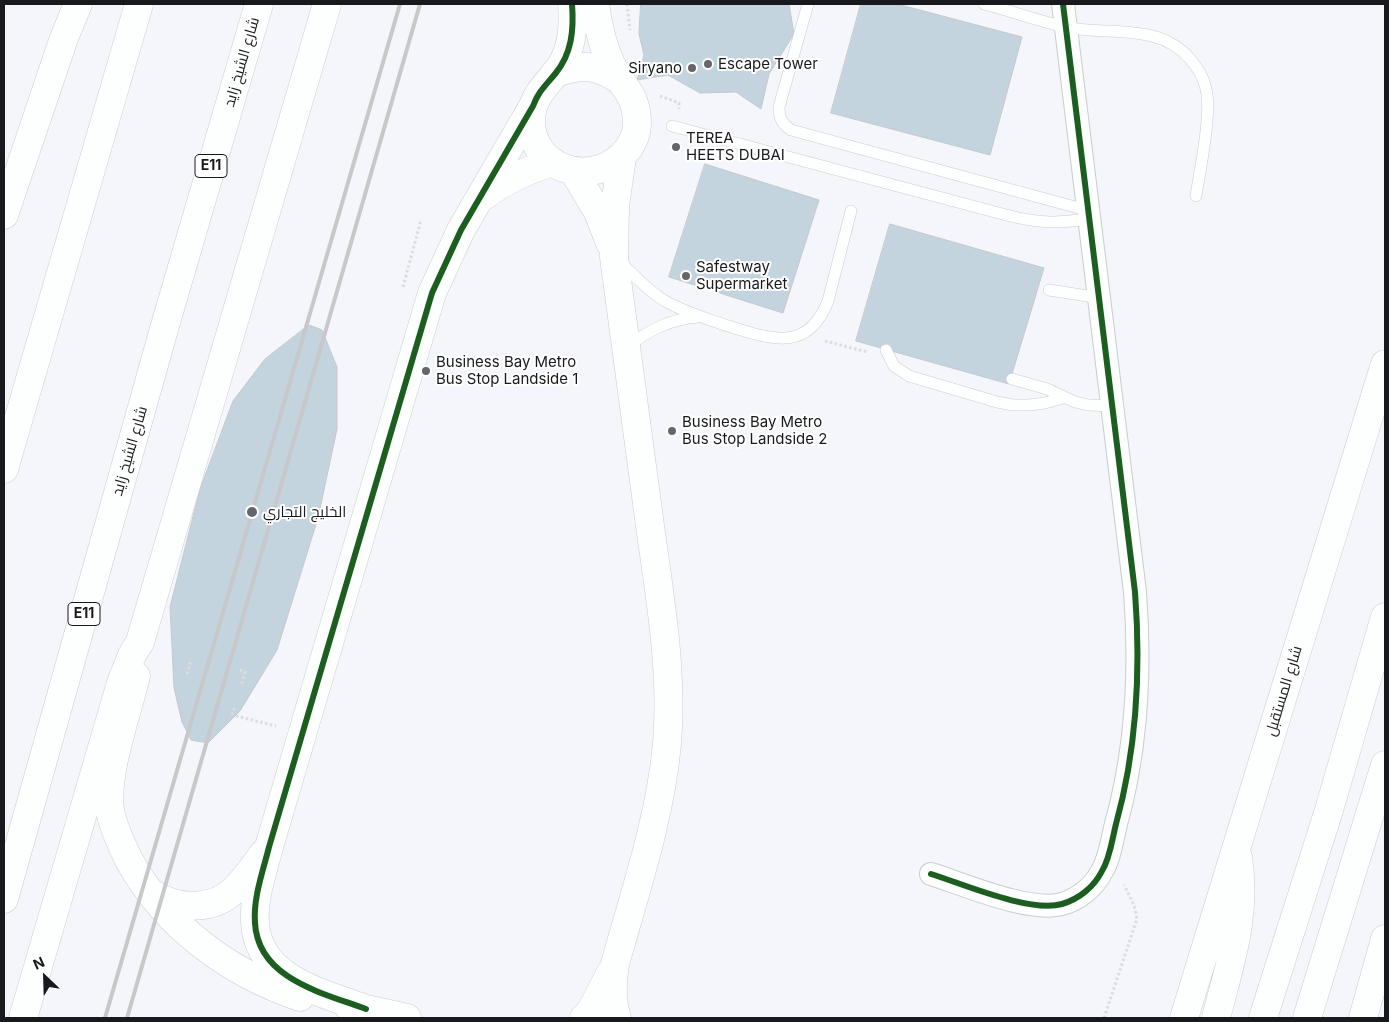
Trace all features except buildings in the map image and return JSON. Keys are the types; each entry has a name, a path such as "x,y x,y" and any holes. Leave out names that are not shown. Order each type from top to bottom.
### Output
{"main road":[{"path":"4,215 64,38 78,4"},
{"path":"4,469 139,4"},
{"name":"شارع الشيخ زايد","path":"4,899 259,4"},
{"path":"327,4 140,642 136,672 113,769 110,789 110,810 115,830 123,849 149,892 183,929 220,958 259,981 311,1000 407,1018"},
{"path":"366,1009 294,980 279,970 267,957 258,941 255,923 256,906 269,847 432,293 448,257 533,106 538,93 564,61 572,34 572,4"},
{"path":"479,200 513,177 532,168 563,167 591,172 608,167 622,157 632,144 637,127 637,110 632,95 621,81 606,51 595,4"},
{"path":"555,74 573,68 590,67 607,71 621,81"},
{"path":"533,106 531,122 534,137 542,151 563,167 587,191 598,212 614,256"},
{"path":"618,1018 612,1000 615,964 655,818 667,743 668,706 664,631 614,256 616,206 622,157"},
{"name":"شارع المستقبل","path":"1184,1018 1385,364"},
{"path":"1263,1018 1329,810 1385,617"},
{"path":"23,1018 121,683 132,655 140,642"},
{"path":"1307,1018 1385,765"},
{"path":"1216,1018 1239,928 1241,903 1240,875 1236,846"},
{"path":"149,892 177,905 193,906 208,904 223,898 236,889 269,847"},
{"path":"1364,1013 1385,939"},
{"path":"584,1018 591,1011 615,964"},
{"path":"1168,1018 1192,989"}],"street":[{"path":"931,874 1026,904 1044,907 1062,904 1079,897 1098,878 1109,854 1127,780 1133,743 1138,667 1136,592 1063,4"},
{"path":"1364,1013 1385,986"}],"lane":[{"path":"808,4 779,107 779,116 783,124 790,130 1090,214"},
{"path":"984,4 1066,27 1140,34 1163,39 1183,51 1198,69 1207,90 1208,113 1196,196"},
{"path":"672,126 1010,216 1050,223 1071,222 1090,214"},
{"path":"614,256 648,289 664,300 700,317 771,338 786,339 800,334 813,326 822,315 828,301 851,211"},
{"path":"1049,290 1101,298"},
{"path":"626,348 662,325 674,320 700,317"},
{"path":"887,354 901,372 909,376 997,402 1029,405 1063,398"},
{"path":"1012,379 1047,389 1063,398 1088,405 1114,406"}],"path":[{"path":"415,243 448,257"},
{"path":"800,334 887,354"},
{"path":"187,674 191,659"},
{"path":"240,670 245,672 241,686"},
{"path":"232,715 235,706"},
{"path":"1104,1018 1137,919 1129,895 1109,854"}],"railway":[{"path":"105,1018 400,4"},
{"path":"127,1018 420,4"}],"cycle path":[{"path":"366,1009 313,990 280,971 268,958 259,942 255,923 257,894 269,847 432,293 461,230 537,97 565,58 571,41 573,23 572,4"},
{"path":"931,874 996,896 1033,905 1048,906 1062,904 1074,899 1095,882 1107,860 1129,767 1136,709 1137,680 1138,650 1135,592 1063,4"}],"place":[{"name":"Escape Tower","path":"708,64"},
{"name":"Siryano","path":"692,68"},
{"name":"TEREA HEETS DUBAI","path":"676,147"},
{"name":"Safestway Supermarket","path":"686,276"},
{"name":"Business Bay Metro Bus Stop Landside 1","path":"426,371"},
{"name":"Business Bay Metro Bus Stop Landside 2","path":"672,431"},
{"name":"الخليج التجاري","path":"252,512"}]}
